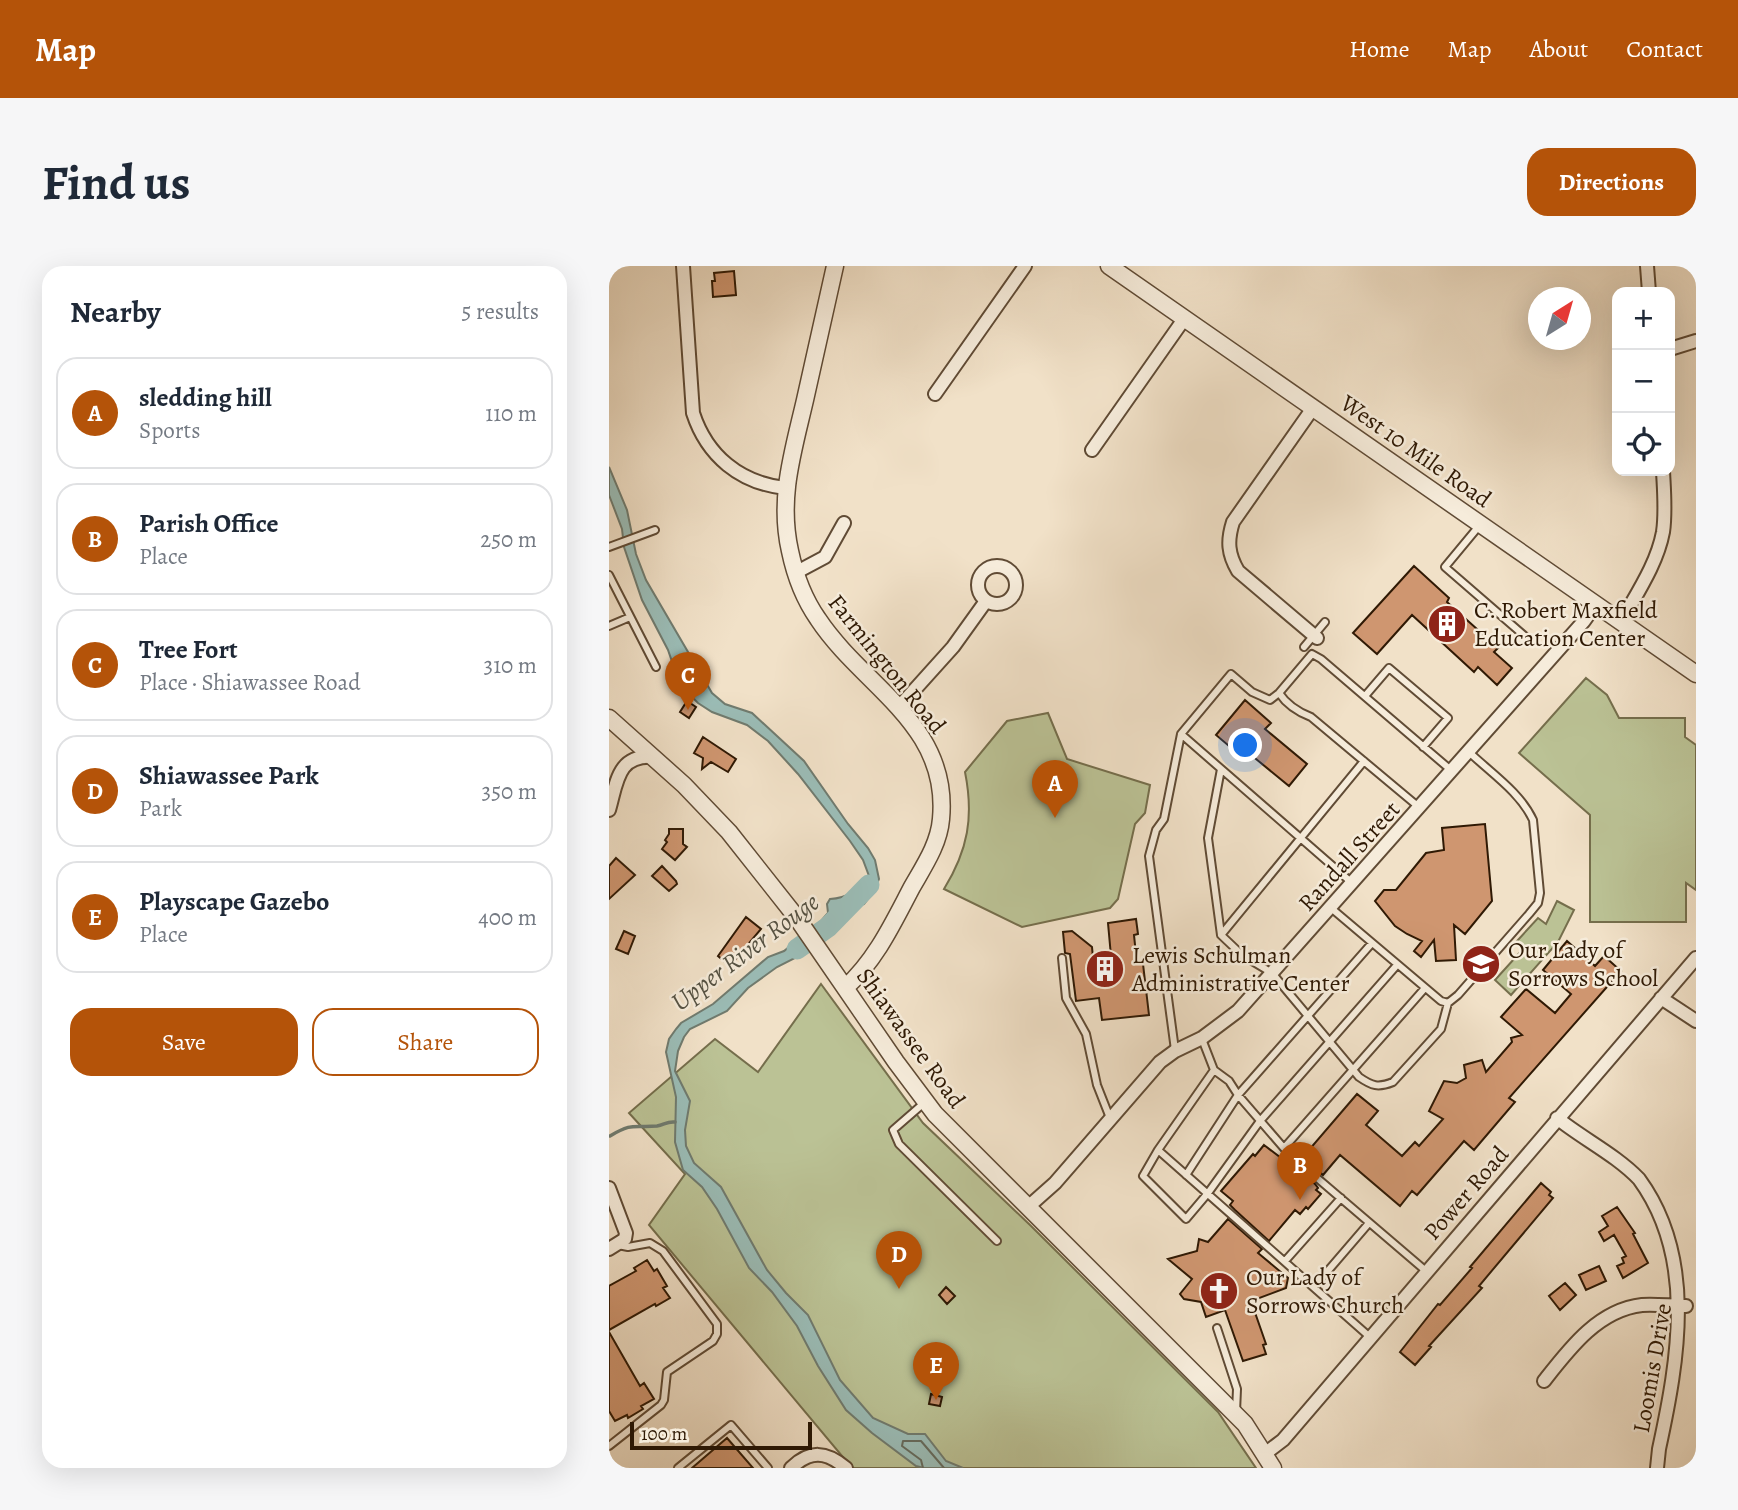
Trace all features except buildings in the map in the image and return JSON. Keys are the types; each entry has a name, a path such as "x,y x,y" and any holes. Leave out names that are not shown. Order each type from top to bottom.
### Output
{"street":[{"path":"683,266 693,413 698,427 715,455 729,467 748,479 785,488"},
{"name":"Farmington Road","path":"835,266 785,488 785,526 795,573 805,598 835,641 916,729 933,757 941,792 941,821 932,853 863,971 845,988"},
{"path":"936,394 1025,266"},
{"name":"West 10 Mile Road","path":"1109,266 1696,674"},
{"path":"1647,266 1649,287"},
{"path":"1092,450 1184,318"},
{"path":"1675,347 1696,341"},
{"path":"1313,408 1234,522 1228,541 1231,559 1238,571 1315,637"},
{"path":"1621,622 1647,575 1662,533 1663,476"},
{"path":"795,573 825,557 844,523"},
{"path":"898,708 953,647 986,601"},
{"name":"Randall Street","path":"1028,1207 1055,1183 1160,1062 1175,1051 1202,1038 1238,1012 1420,808 1596,604"},
{"name":"Shiawassee Road","path":"609,718 684,785 729,832 797,918 925,1101 993,1174 1235,1414 1266,1453 1273,1468"},
{"path":"609,810 613,773 633,758 654,757"},
{"name":"Power Road","path":"1266,1453 1283,1440 1696,958"},
{"path":"1661,998 1696,1021"},
{"name":"Loomis Drive","path":"1557,1118 1639,1179 1669,1222 1678,1248 1686,1283 1686,1306 1657,1468"},
{"path":"609,1188 626,1233 625,1239 614,1247"},
{"path":"1544,1381 1574,1345 1596,1324 1618,1310 1642,1305 1686,1306"},
{"path":"791,1468 801,1458 812,1454 826,1457 846,1468"}],"lane":[{"path":"1480,524 1445,567 1527,638"},
{"path":"612,546 655,530"},
{"path":"609,575 656,667"},
{"path":"609,626 630,617"},
{"path":"1304,647 1325,622"},
{"path":"1175,1051 1149,856 1156,830 1164,819 1181,734 1231,674 1261,697 1270,699 1279,693 1312,654 1452,771"},
{"path":"1365,696 1389,668 1448,718 1423,747"},
{"path":"1279,693 1291,706 1311,717 1420,808"},
{"path":"1181,734 1353,883"},
{"path":"1221,769 1207,838 1221,935 1243,955 1272,973 1353,1071 1372,1086 1383,1087 1394,1083 1441,1029 1448,1003 1538,903 1540,893 1533,820 1520,799 1469,752"},
{"path":"1221,935 1364,761"},
{"path":"1331,908 1441,1001 1448,1003"},
{"path":"1186,1175 1238,1095 1372,943"},
{"path":"1062,958 1066,998 1086,1034 1097,1085 1111,1119"},
{"path":"1214,1070 1143,1176 1186,1219 1260,1121 1397,965"},
{"path":"1284,1148 1425,988"},
{"path":"1202,1038 1214,1070 1229,1081 1284,1148 1426,1271"},
{"path":"925,1101 893,1130 899,1144 997,1241"},
{"path":"1158,1150 1371,1338"},
{"path":"1285,1261 1341,1198"},
{"path":"1314,1287 1369,1223"},
{"path":"609,1446 661,1405 667,1372 713,1341 717,1334 717,1324 663,1251 650,1243 614,1247"},
{"path":"1217,1328 1237,1389 1235,1414"},
{"path":"678,1468 731,1425 768,1468"}],"green space":[{"path":"1586,678 1607,695 1619,718 1685,718 1685,737 1696,745 1696,890 1686,883 1686,922 1590,922 1590,815 1519,753"},
{"path":"1048,713 1067,759 1150,785 1145,813 1135,824 1118,899 1110,908 1022,927 944,889 959,861 967,833 969,804 965,772 1007,721"},
{"path":"1557,901 1574,910 1558,942 1511,995 1495,980 1524,948 1517,941 1538,918 1546,924"},
{"path":"821,984 923,1123 1218,1412 1256,1468 852,1468 649,1225 685,1174 629,1113 715,1039 758,1072"}],"water":[{"path":"609,467 627,510 636,554 646,580 712,693 725,704 752,713 804,761 868,848 875,860 879,879 864,904 839,908 813,942 797,957 777,967 748,988 727,1011 690,1029 684,1037 678,1051 675,1071 690,1101 685,1130 686,1146 694,1163 721,1187 767,1270 808,1315 840,1380 873,1418 908,1434 925,1434 946,1461 963,1468 916,1466 846,1410 797,1326 772,1292 749,1268 702,1187 683,1170 675,1142 676,1097 666,1052 669,1039 681,1023 713,1004 768,957 784,951 821,921 828,913 827,904 830,899 853,893 869,876 863,860 850,841 798,774 768,741 747,725 712,712 698,703 680,685 668,650 642,600 624,547 622,529 609,495"}],"waterway":[{"name":"Upper River Rouge","path":"797,949 828,927 869,885"},
{"path":"610,1136 629,1127 675,1122"}],"place":[{"name":"C. Robert Maxfield Education Center","path":"1447,624"},
{"name":"Tree Fort","path":"688,710"},
{"name":"sledding hill","path":"1055,818"},
{"name":"Our Lady of Sorrows School","path":"1481,964"},
{"name":"Lewis Schulman Administrative Center","path":"1105,969"},
{"name":"Parish Office","path":"1300,1200"},
{"name":"Shiawassee Park","path":"899,1289"},
{"name":"Our Lady of Sorrows Church","path":"1219,1291"},
{"name":"Playscape Gazebo","path":"936,1400"}]}
